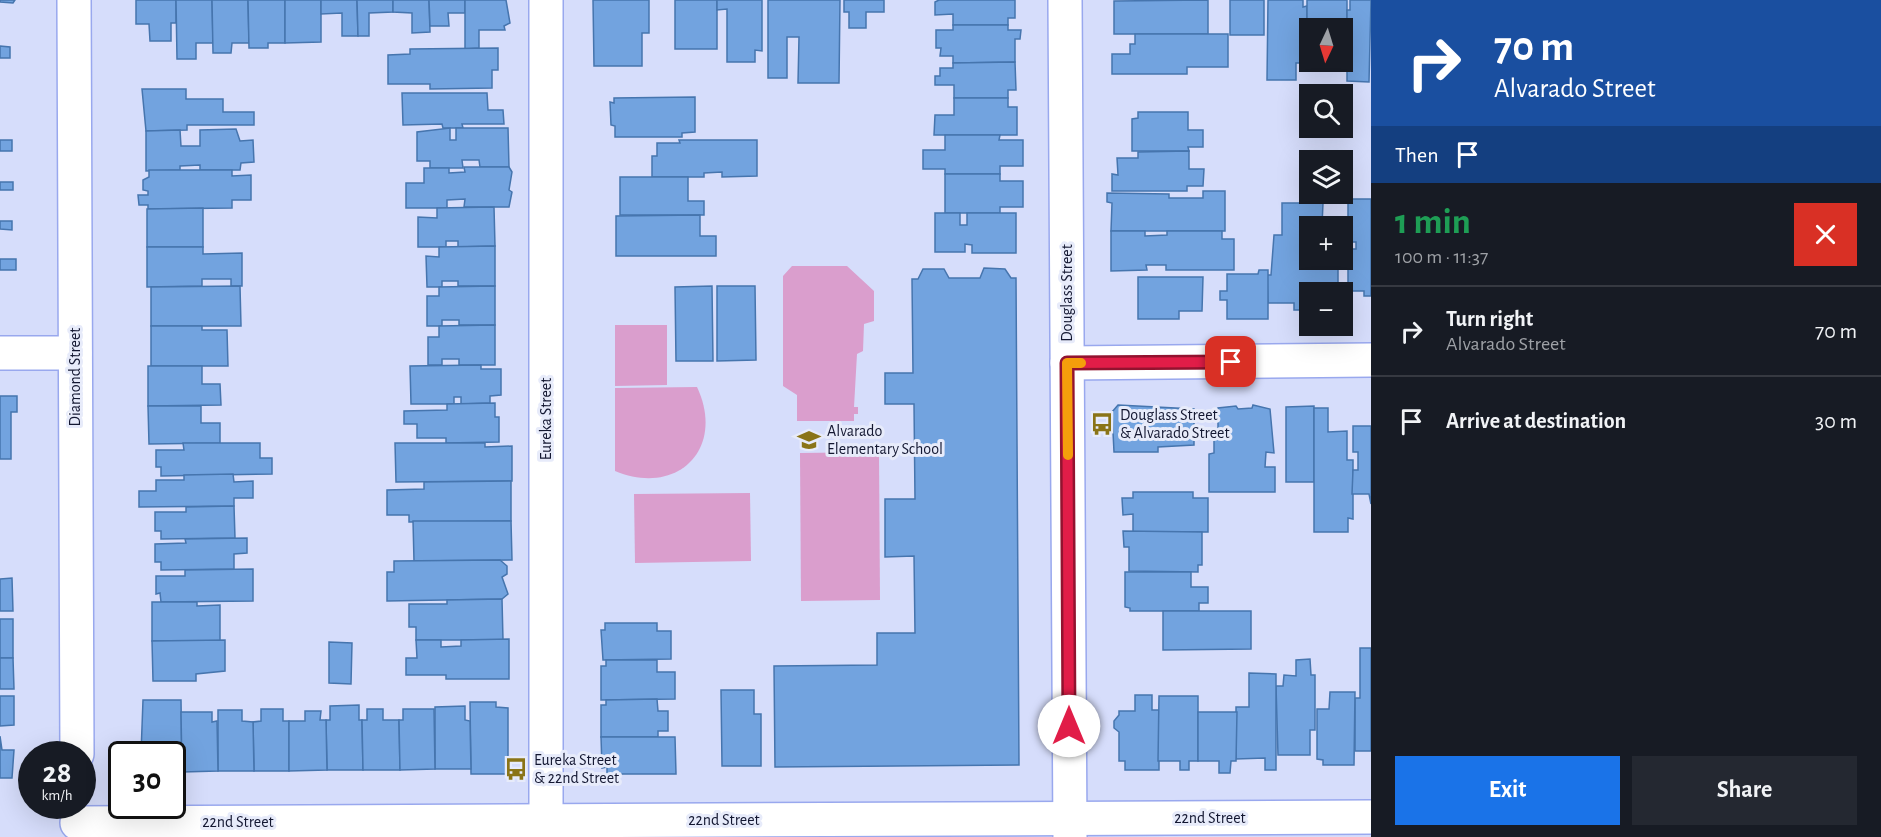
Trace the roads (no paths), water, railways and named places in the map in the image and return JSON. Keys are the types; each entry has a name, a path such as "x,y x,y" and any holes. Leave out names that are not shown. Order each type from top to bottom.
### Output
{"street":[{"name":"Diamond Street","path":"74,0 76,741"},
{"name":"Eureka Street","path":"546,0 546,829"},
{"name":"Douglass Street","path":"1065,0 1070,828"},
{"path":"0,353 75,352"},
{"path":"1067,363 1371,360"},
{"name":"22nd Street","path":"77,822 546,829 1070,828 1371,817"}],"place":[{"name":"Douglass Street & Alvarado Street","path":"1102,424"},
{"name":"Alvarado Elementary School","path":"809,440"},
{"name":"Eureka Street & 22nd Street","path":"516,769"}]}
